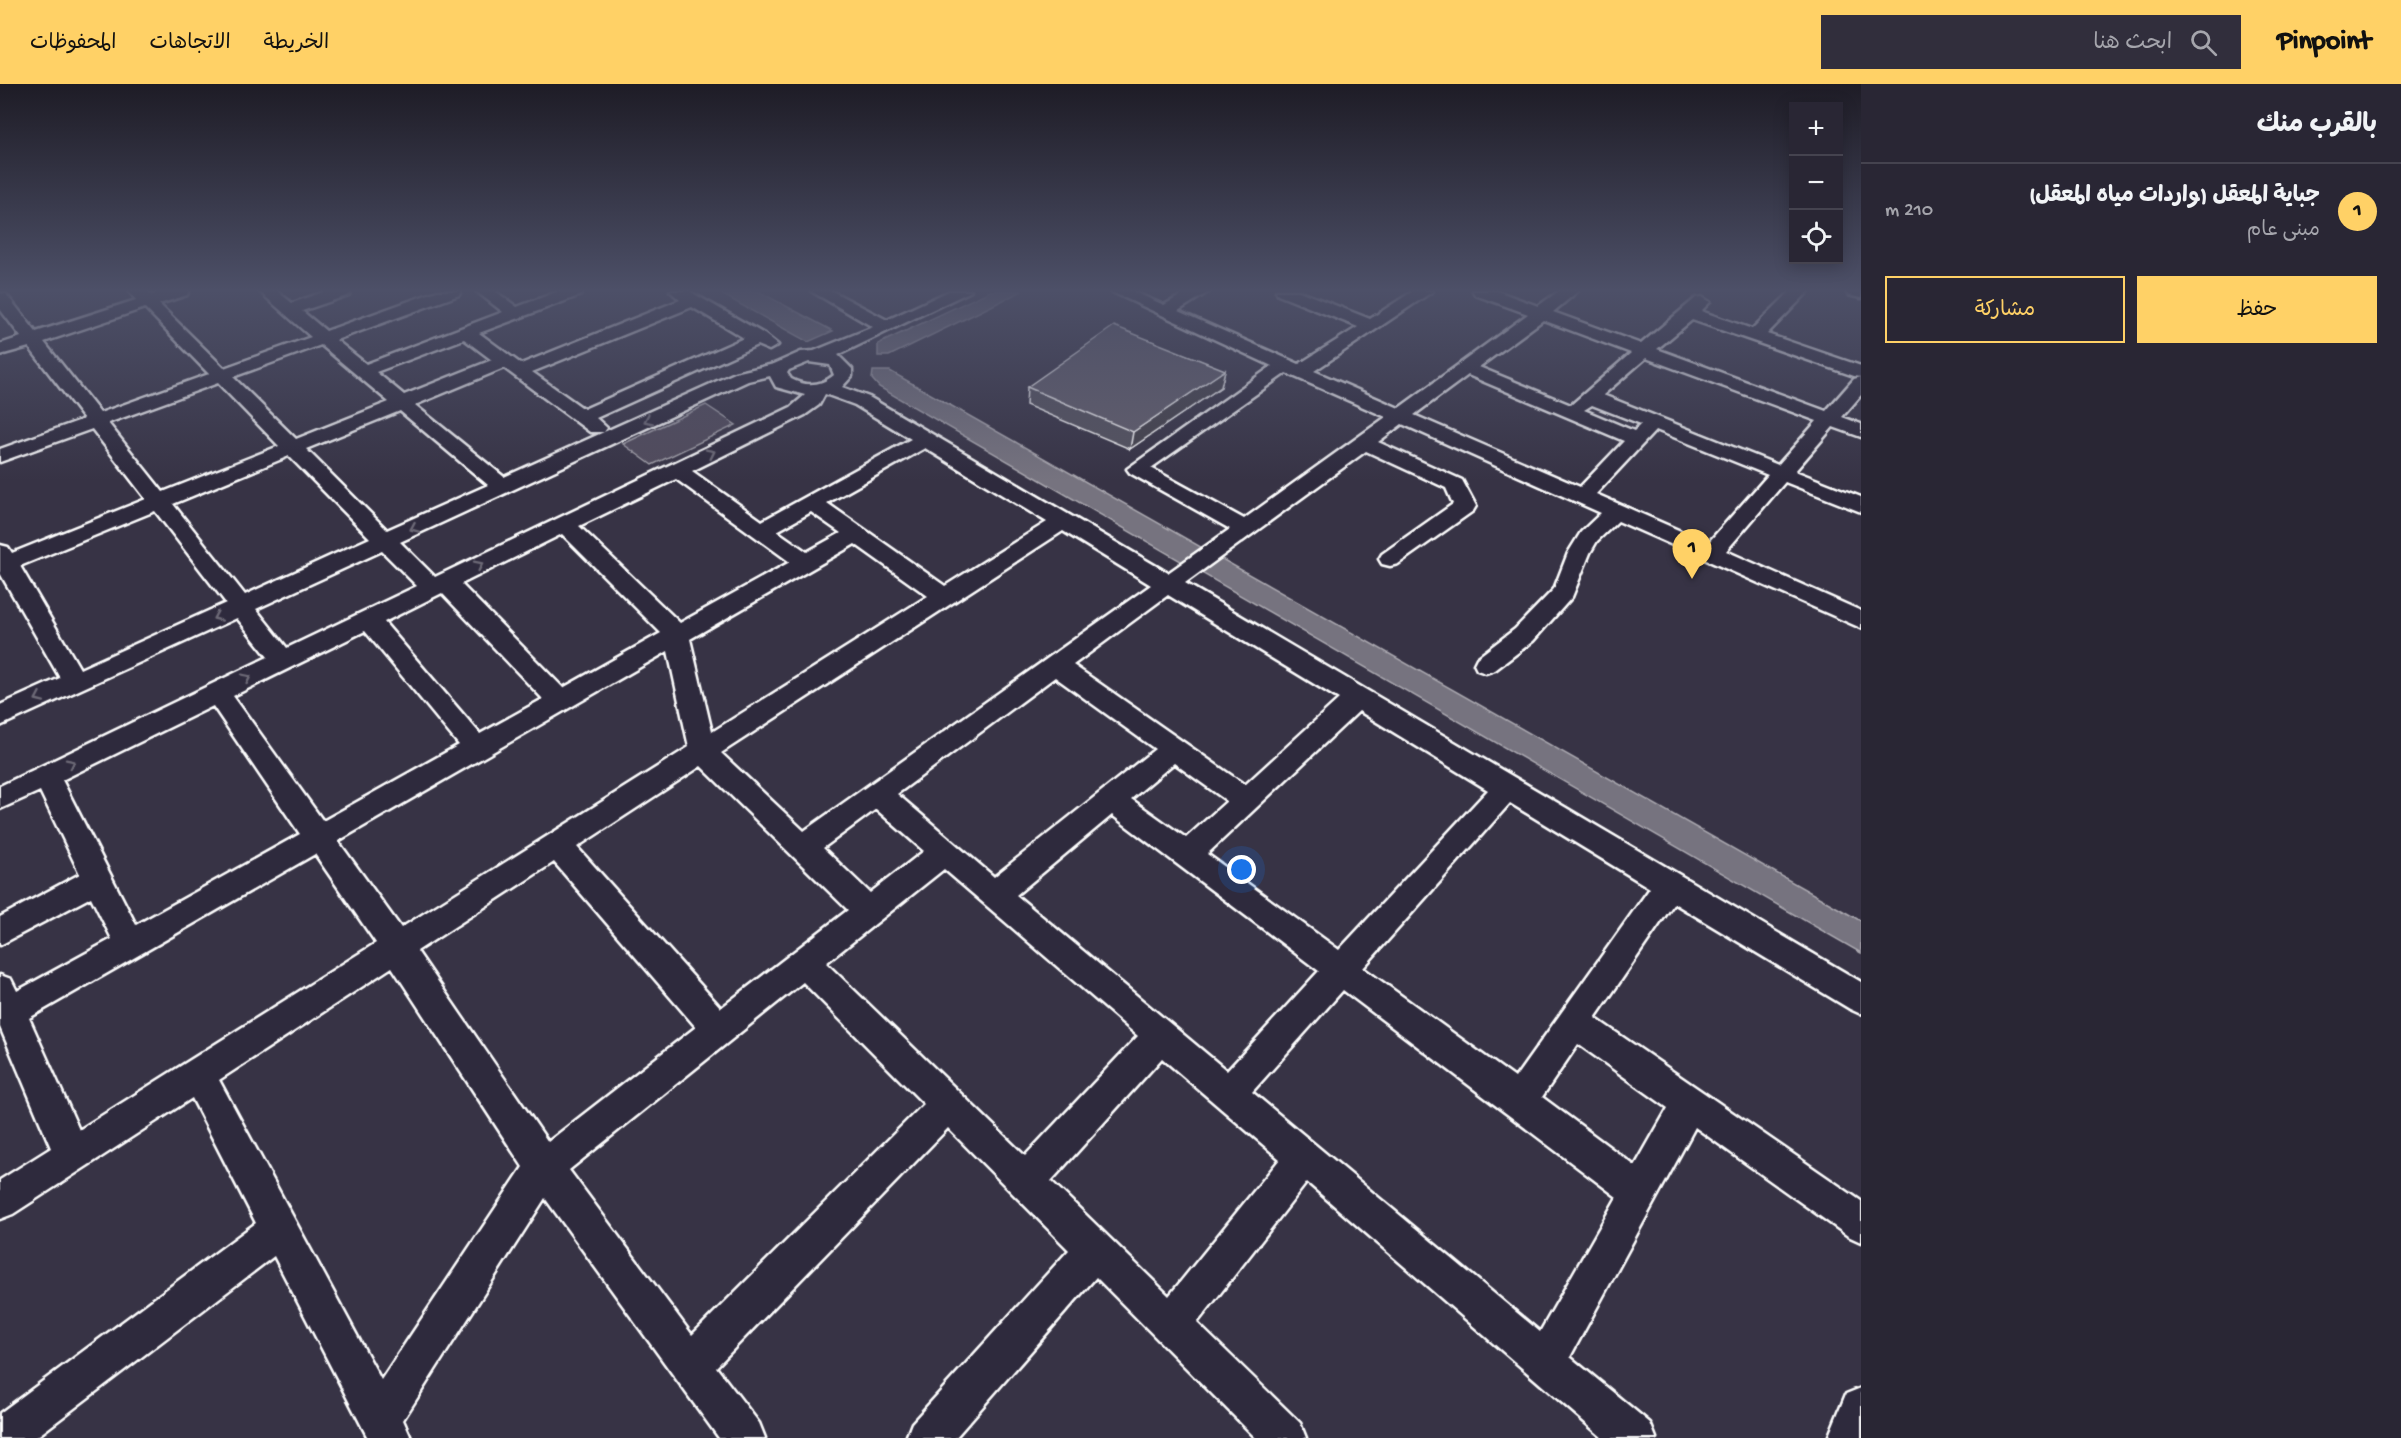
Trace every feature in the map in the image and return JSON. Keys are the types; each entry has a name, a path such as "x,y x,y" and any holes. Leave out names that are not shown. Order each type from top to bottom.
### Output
{"street":[{"path":"44,354 283,660"},
{"path":"199,354 385,541 439,585 560,701"},
{"path":"0,456 91,414 259,354"},
{"path":"343,354 503,487"},
{"path":"363,371 409,354"},
{"path":"496,354 610,438"},
{"path":"75,682 2,561 159,502 402,403 540,354"},
{"path":"582,417 722,354"},
{"path":"773,354 780,362 779,378 789,387 831,381 1861,999"},
{"path":"0,716 742,377 780,362 818,354"},
{"path":"0,798 798,411 812,401 831,381 842,354"},
{"path":"1259,354 1860,619"},
{"path":"1244,528 1137,469 1320,354"},
{"path":"803,847 1485,354"},
{"path":"1572,412 1640,354"},
{"path":"1653,354 1861,431"},
{"path":"1809,354 1861,372"},
{"path":"812,356 836,361 831,381"},
{"path":"1466,368 1637,439"},
{"path":"1711,554 1861,383"},
{"path":"1590,397 1861,506"},
{"path":"0,437 91,414"},
{"path":"1582,496 1654,422"},
{"path":"762,530 926,439"},
{"path":"1365,443 1455,484 1465,506 1390,559"},
{"path":"676,470 805,562"},
{"path":"812,502 945,597"},
{"path":"1486,664 1524,635 1564,592 1579,553 1589,537 1616,512"},
{"path":"0,1201 1063,521"},
{"path":"564,524 677,634 703,752 869,911"},
{"path":"72,1155 5,1000 130,944 856,534"},
{"path":"368,619 477,748"},
{"path":"1054,664 1246,800"},
{"path":"217,693 397,948 544,1167 744,1438"},
{"path":"1187,855 1358,697"},
{"path":"995,894 1173,749"},
{"path":"45,776 130,944"},
{"path":"1229,1093 1507,787"},
{"path":"878,793 944,852 1635,1438"},
{"path":"1111,799 1641,1192"},
{"path":"557,845 719,1029"},
{"path":"385,1428 544,1167 944,852"},
{"path":"0,932 97,879"},
{"path":"1519,1101 1670,884"},
{"path":"804,962 1286,1438"},
{"path":"1574,1022 1861,1223"},
{"path":"1026,1182 1161,1035"},
{"path":"198,1074 385,1428"},
{"path":"1545,1362 1690,1103"},
{"path":"691,1364 948,1104"},
{"path":"1171,1325 1304,1157"},
{"path":"24,1431 280,1228"},
{"path":"927,1438 1095,1250"},
{"path":"1849,1438 1861,1409"}],"shaded area":[{"path":"878,354 893,354 889,356"},
{"path":"873,371 890,371 1861,921 1861,953 879,387 872,379"},
{"path":"706,405 736,425 652,465 623,444"}],"building":[{"path":"1074,354 1185,354 1225,370 1133,432 1027,387"}],"place":[{"name":"جباية المعقل (واردات مياه المعقل)","path":"1692,579"}]}
